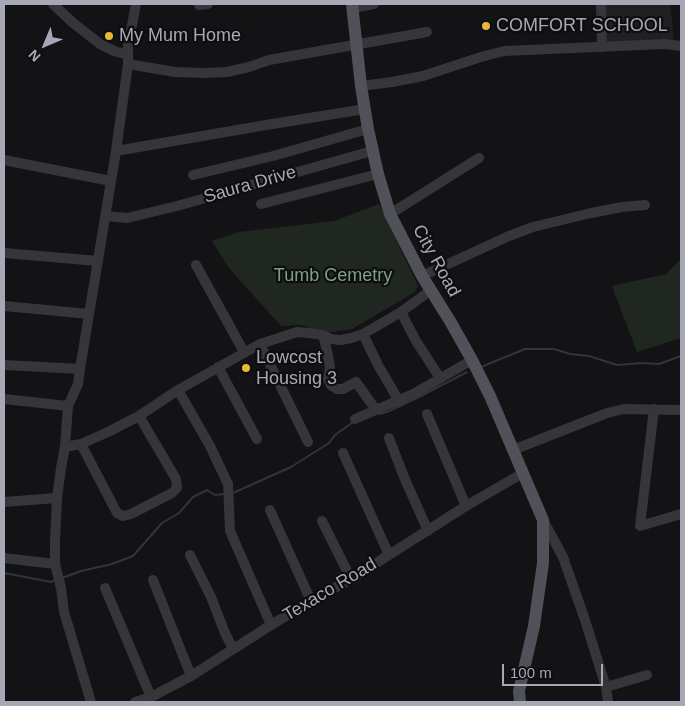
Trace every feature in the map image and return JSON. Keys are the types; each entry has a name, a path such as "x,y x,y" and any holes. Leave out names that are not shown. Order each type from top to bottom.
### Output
{"main road":[{"name":"City Road","path":"352,6 361,86 372,151 390,214 422,276 472,360 490,396 543,520"},
{"path":"520,702 519,691 534,626 543,563 543,520"}],"street":[{"path":"53,4 100,44 128,59 175,72 227,72 270,60 427,32"},
{"path":"92,702 64,612 56,569 54,542 57,498 65,447 68,406 78,384 116,152 128,46 136,4"},
{"path":"352,6 374,4"},
{"path":"601,4 602,47"},
{"path":"361,86 423,76 504,51 665,44 681,46"},
{"path":"116,152 266,125 365,110"},
{"path":"193,175 273,156 368,129"},
{"name":"Saura Drive","path":"105,216 126,218 177,206 372,151"},
{"path":"390,214 479,158"},
{"path":"4,160 111,181"},
{"path":"261,204 378,174"},
{"path":"422,276 533,227 591,213 645,205"},
{"path":"4,252 98,261"},
{"path":"196,265 244,352"},
{"path":"65,447 81,444 139,416 178,390 260,344 297,332 323,335 340,340 363,334 401,312 431,290"},
{"path":"4,306 89,314"},
{"path":"401,312 416,341 440,378"},
{"path":"363,334 399,401"},
{"path":"323,335 329,359 328,379 331,385 337,389 343,389 356,382 376,410"},
{"path":"260,344 308,442"},
{"path":"355,419 415,393 472,360"},
{"path":"4,365 80,369"},
{"path":"218,368 257,439"},
{"path":"178,390 210,446 228,484 230,531 271,625"},
{"path":"4,399 68,406"},
{"path":"513,450 607,413 624,409 681,410"},
{"path":"654,409 640,526 681,514"},
{"path":"427,414 466,506"},
{"path":"81,444 116,513 123,516 131,514 172,494 177,488 176,479 139,416"},
{"path":"388,438 428,531"},
{"path":"343,453 389,555"},
{"name":"Texaco Road","path":"135,702 151,697 191,676 271,625 523,473"},
{"path":"4,502 57,498"},
{"path":"270,510 311,601"},
{"path":"322,520 351,578"},
{"path":"543,520 563,557 586,620 606,687 608,702"},
{"path":"190,554 233,649"},
{"path":"4,558 56,569"},
{"path":"153,580 191,676"},
{"path":"105,588 151,697"},
{"path":"606,687 647,675"}],"shaded area":[{"path":"605,4 670,4 674,39 607,44"}],"green space":[{"name":"Tumb Cemetry","path":"379,204 418,286 415,292 352,329 332,332 320,331 301,325 281,326 229,268 212,241 239,232 334,221"},
{"path":"681,259 681,338 637,352 612,286 666,274"}],"waterway":[{"path":"481,367 525,349 554,349 570,354 589,356 617,365 659,364 681,356"},
{"path":"379,414 419,397 467,372"},
{"path":"233,493 291,467 329,443 335,435 353,422"},
{"path":"62,578 133,556 162,523 179,513 193,497 207,490 215,495 224,494"},
{"path":"4,573 51,582 55,580"}],"place":[{"name":"COMFORT SCHOOL","path":"486,26"},
{"name":"My Mum Home","path":"109,36"},
{"name":"Lowcost Housing 3","path":"246,368"}]}
